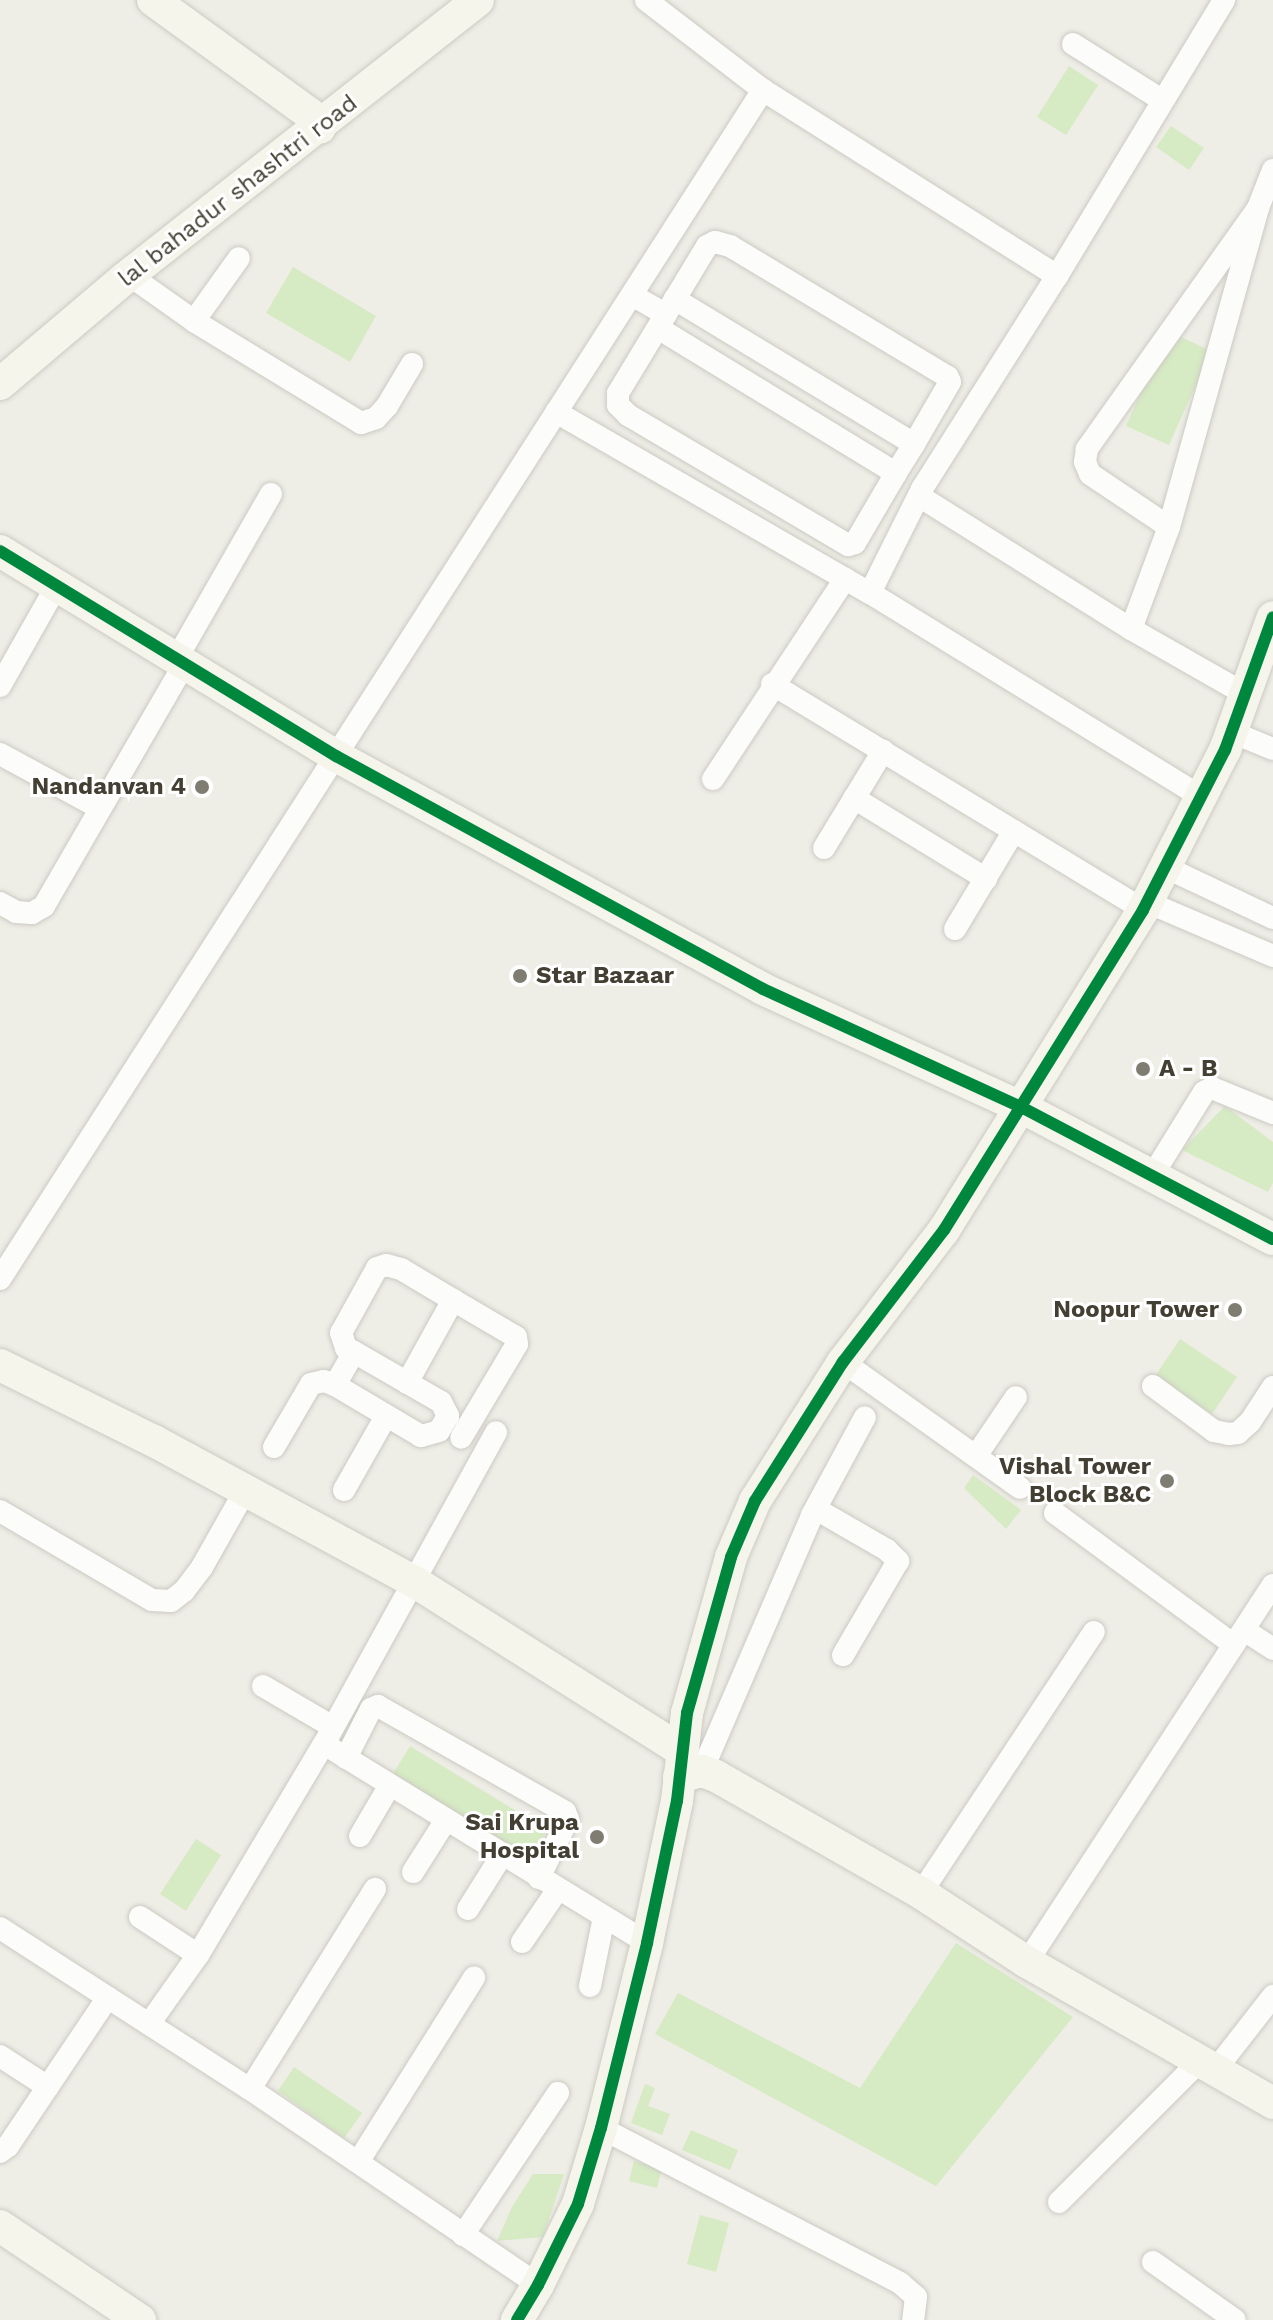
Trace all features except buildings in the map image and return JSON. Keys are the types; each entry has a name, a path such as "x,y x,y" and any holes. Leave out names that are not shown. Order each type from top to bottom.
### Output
{"street":[{"path":"153,0 315,121"},
{"path":"0,365 133,252 315,121 454,0"},
{"name":"lal bahadur shashtri road","path":"0,384 315,121 478,0"},
{"path":"646,0 763,90 1057,276"},
{"path":"870,593 932,474 1057,276 1224,0"},
{"path":"1073,44 1162,100"},
{"path":"0,1279 763,90"},
{"path":"1131,629 1169,527 1258,208 1273,170"},
{"path":"1169,527 1090,474 1085,462 1087,449 1258,208"},
{"path":"715,242 730,246 948,377 950,382 905,458 855,543 848,545 628,415 618,405 618,393 707,246 715,242"},
{"path":"194,321 239,258"},
{"path":"129,275 194,321 361,423 376,418 387,406 412,364"},
{"path":"632,295 666,314 802,376 905,458"},
{"path":"666,314 785,406 905,458 932,474"},
{"path":"785,406 802,376"},
{"path":"556,412 870,593 1201,797"},
{"path":"0,903 16,912 32,913 44,906 271,494"},
{"path":"919,496 1131,629 1245,694"},
{"path":"0,551 336,756 763,989 1023,1108 1273,1239"},
{"path":"713,779 772,684 845,579"},
{"path":"0,686 56,587"},
{"path":"687,1766 687,1713 682,1677 690,1632 703,1577 726,1517 757,1456 826,1365 843,1362 944,1230 1023,1108 1145,906 1201,797 1232,732 1273,617"},
{"path":"772,684 1014,831 1145,906 1273,956"},
{"path":"1232,732 1273,749"},
{"path":"824,848 883,751"},
{"path":"0,754 100,808"},
{"path":"854,798 986,879"},
{"path":"955,929 1014,831"},
{"path":"1165,867 1273,918"},
{"path":"1152,1176 1204,1092 1212,1088 1273,1113"},
{"path":"386,1265 401,1269 516,1337 517,1344 451,1433 447,1408 346,1348 341,1333 377,1268 386,1265"},
{"path":"407,1383 453,1300"},
{"path":"335,1385 354,1352"},
{"path":"843,1362 1020,1488"},
{"path":"0,1365 415,1582 687,1766 921,1893 1027,1962 1273,2103"},
{"path":"149,2024 198,1955 329,1735 490,1442 451,1433 421,1436 324,1381 311,1384 274,1447"},
{"path":"1153,1386 1214,1431 1229,1434 1238,1433 1250,1422 1273,1387"},
{"path":"976,1456 1016,1397"},
{"path":"344,1490 386,1416"},
{"path":"517,2320 578,2204 601,2128 687,1766 865,1417"},
{"path":"0,1511 152,1600 171,1601 184,1591 202,1567 245,1491"},
{"path":"816,1509 887,1550 898,1561 843,1655"},
{"path":"1055,1513 1239,1638 1273,1649"},
{"path":"1027,1962 1273,1585"},
{"path":"921,1893 1094,1632"},
{"path":"263,1686 329,1735 346,1758 647,1943"},
{"path":"346,1758 371,1709 378,1706 565,1812 568,1819 548,1884 522,1942"},
{"path":"360,1836 390,1785"},
{"path":"413,1872 446,1820"},
{"path":"468,1909 502,1855"},
{"path":"250,2089 375,1889"},
{"path":"140,1917 198,1955"},
{"path":"590,1986 604,1917"},
{"path":"0,1928 250,2089 538,2285"},
{"path":"358,2162 474,1978"},
{"path":"1059,2202 1209,2064 1273,1996"},
{"path":"0,2152 8,2146 108,1997"},
{"path":"0,2056 48,2087"},
{"path":"463,2235 558,2093"},
{"path":"601,2128 900,2283 916,2297 913,2320"},
{"path":"0,2226 140,2320"},
{"path":"0,2249 103,2320"},
{"path":"1153,2262 1235,2320"}],"green space":[{"path":"1069,66 1098,85 1066,135 1037,117"},
{"path":"1171,126 1204,148 1189,170 1156,147"},
{"path":"293,267 376,316 350,362 266,313"},
{"path":"1168,331 1211,351 1169,445 1126,426"},
{"path":"1225,1106 1273,1142 1273,1183 1268,1192 1182,1150"},
{"path":"1180,1339 1237,1377 1212,1414 1155,1376"},
{"path":"973,1475 1021,1510 1006,1529 964,1488"},
{"path":"410,1746 547,1830 528,1861 391,1777"},
{"path":"196,1839 221,1855 186,1911 160,1894"},
{"path":"956,1943 1073,2017 936,2186 655,2034 678,1993 860,2088"},
{"path":"294,2067 362,2113 344,2138 278,2091"},
{"path":"645,2084 655,2088 648,2106 670,2114 662,2135 631,2123"},
{"path":"691,2130 738,2150 730,2170 682,2150"},
{"path":"634,2161 662,2168 657,2188 629,2181"},
{"path":"533,2174 564,2174 543,2237 497,2241 512,2207"},
{"path":"700,2215 729,2223 716,2272 687,2264"}],"cycle path":[{"path":"0,551 336,756 763,989 1023,1108 1273,1239"},
{"path":"517,2320 578,2204 601,2128 647,1943 677,1801 687,1713 731,1557 755,1501 843,1362 944,1230 1143,910 1225,750 1273,617"}],"place":[{"name":"Nandanvan 4","path":"202,787"},
{"name":"Star Bazaar","path":"520,976"},
{"name":"A - B","path":"1143,1069"},
{"name":"Noopur Tower","path":"1235,1310"},
{"name":"Vishal Tower Block B&C","path":"1167,1481"},
{"name":"Sai Krupa Hospital","path":"597,1837"}]}
